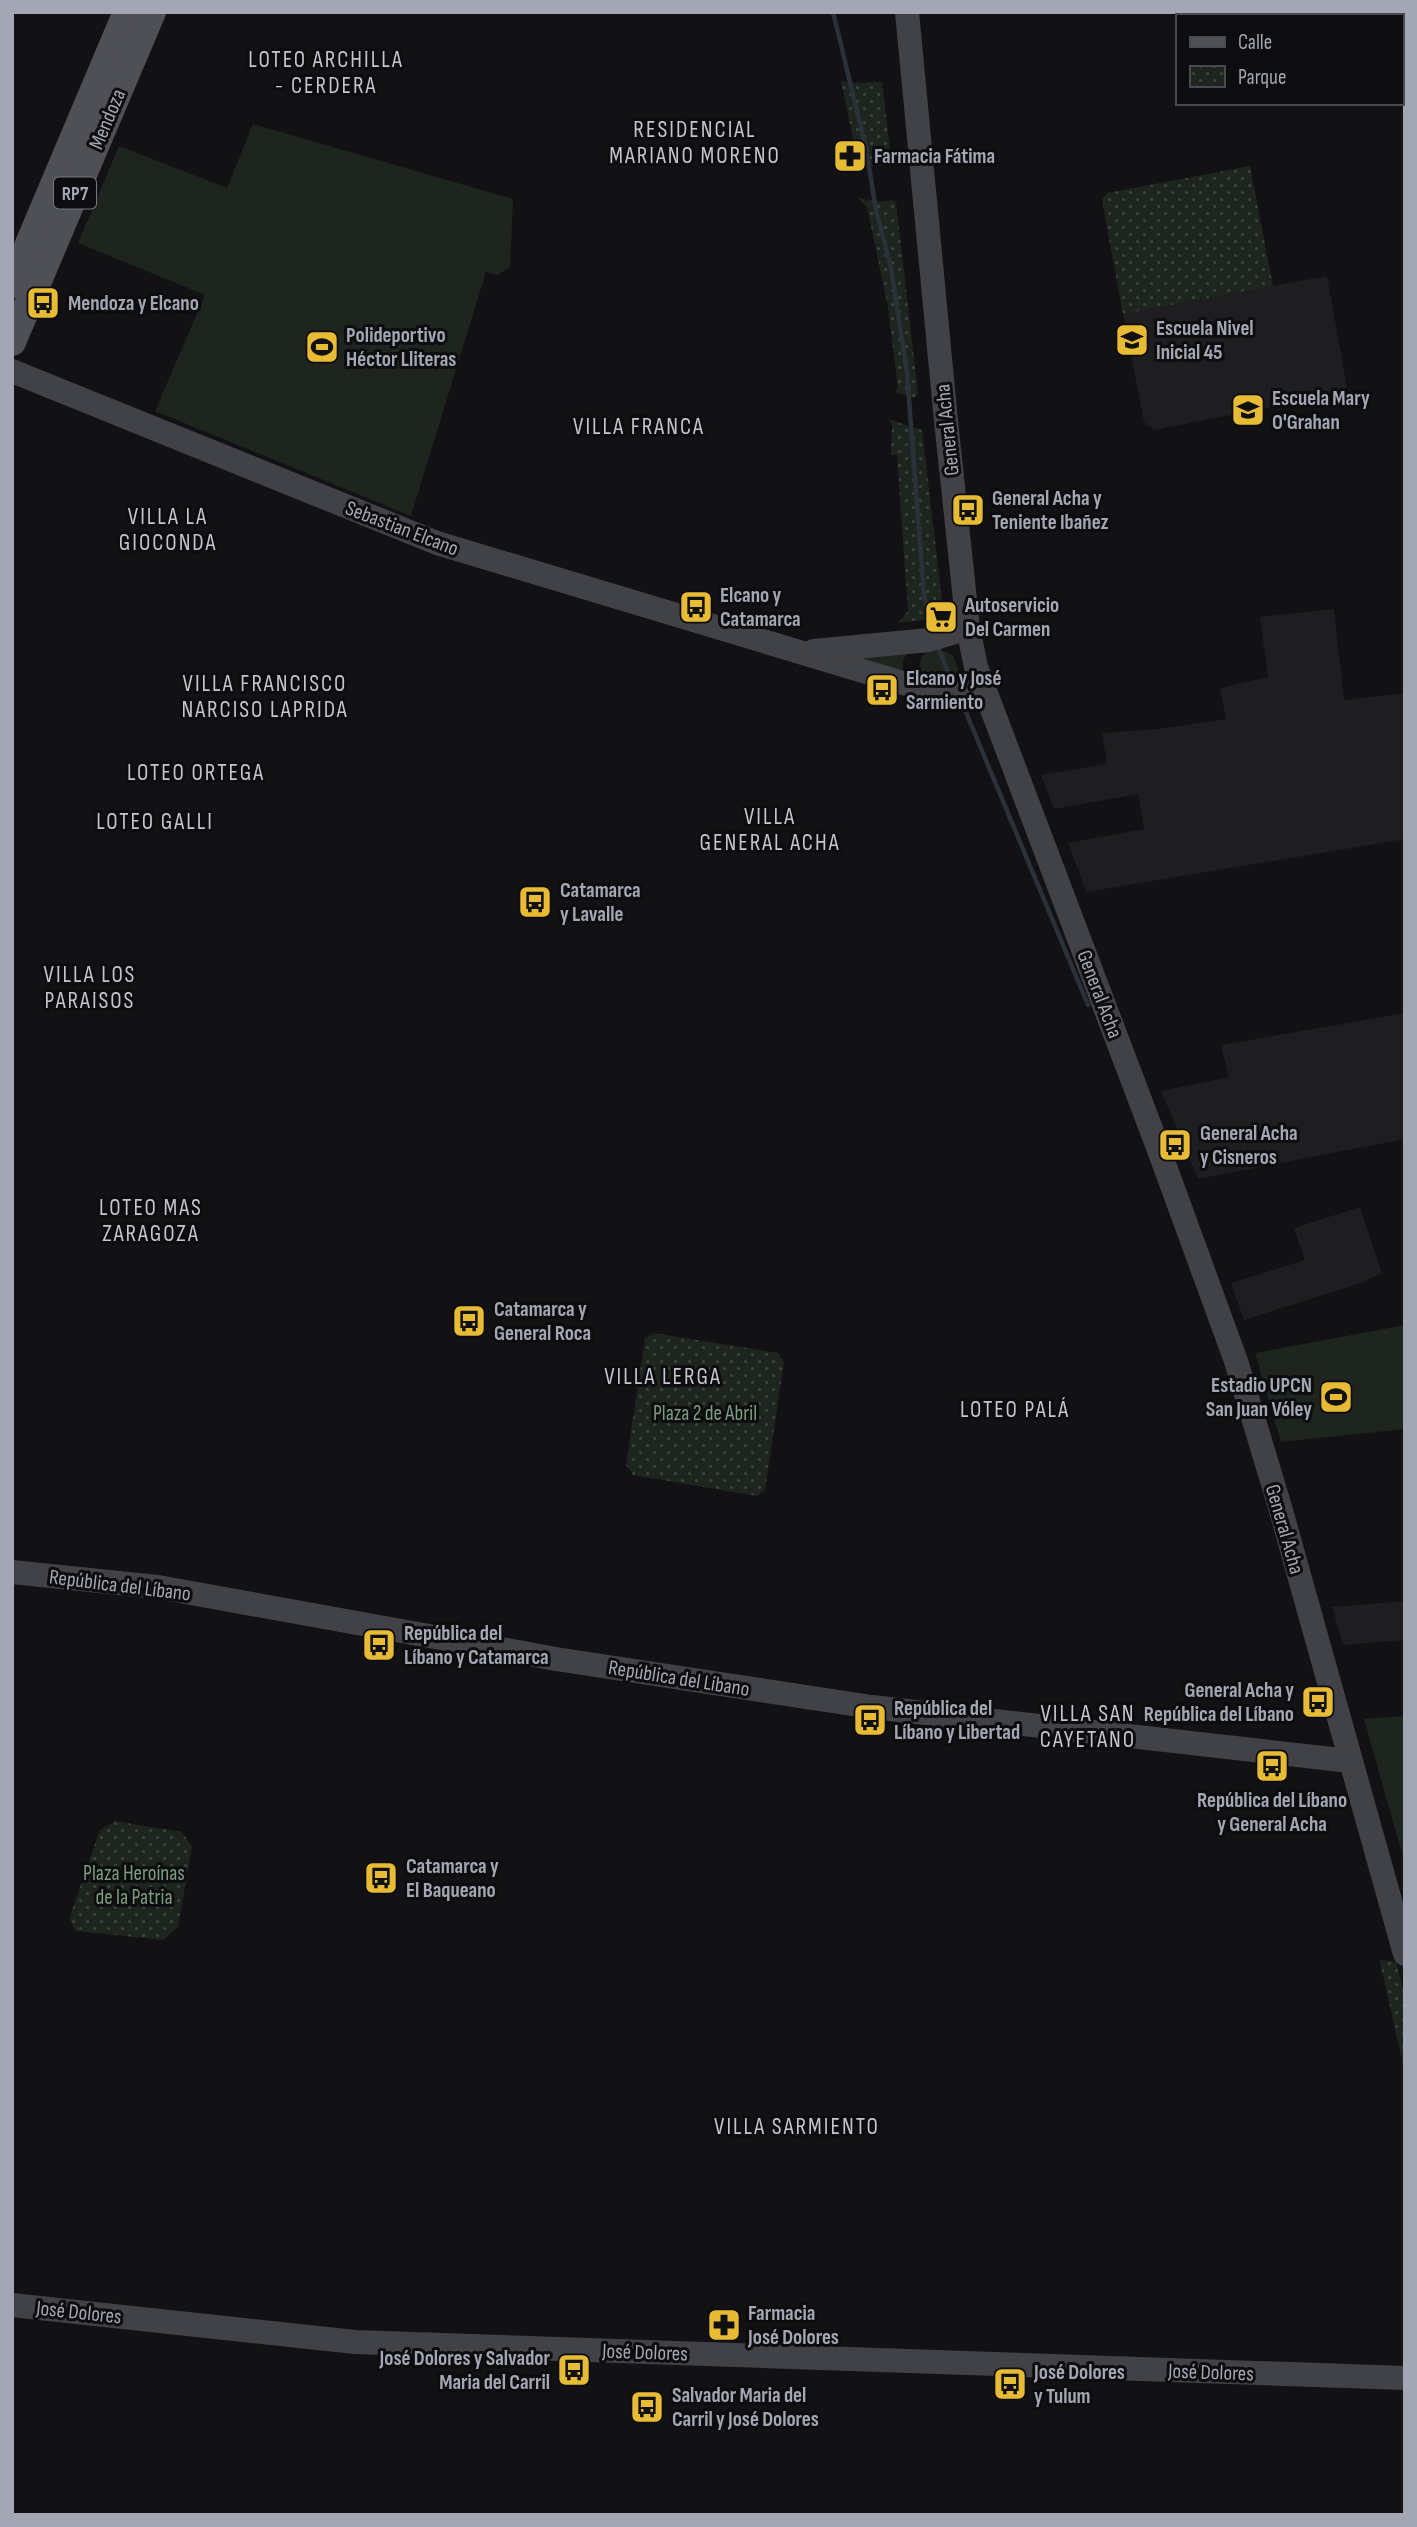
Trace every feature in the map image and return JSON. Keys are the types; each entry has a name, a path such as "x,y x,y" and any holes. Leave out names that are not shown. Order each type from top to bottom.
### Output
{"main road":[{"name":"Mendoza","path":"12,284 127,12"},
{"name":"Mendoza","path":"12,342 152,12"},
{"name":"General Acha","path":"907,12 968,628 980,680 1155,1137 1238,1367 1283,1517 1405,1954"},
{"name":"Sebastian Elcano","path":"12,371 437,544 949,695 980,680"},
{"name":"Sebastian Elcano","path":"803,652 929,640 968,628"},
{"name":"República del Líbano","path":"12,1572 158,1587 556,1659 872,1707 1350,1760"},
{"name":"José Dolores","path":"12,2305 355,2342 1405,2378"}],"shaded area":[{"path":"1327,276 1347,387 1343,393 1154,430 1144,422 1123,314"},
{"path":"1334,609 1344,700 1405,693 1405,839 1086,892 1068,843 1144,829 1138,794 1054,809 1041,775 1107,764 1102,733 1158,729 1226,719 1220,688 1268,677 1260,617"},
{"path":"1405,1013 1405,1139 1198,1179 1161,1091 1229,1077 1221,1045"},
{"path":"1360,1207 1382,1273 1361,1283 1244,1320 1231,1283 1305,1260 1294,1228"},
{"path":"1405,1601 1405,1640 1343,1645 1332,1607"}],"green space":[{"path":"841,81 882,82 891,159 888,164 870,167 846,162 856,153"},
{"name":"Polideportivo Héctor Lliteras","path":"253,124 513,199 510,267 498,275 486,272 411,516 155,411 205,295 78,243 119,146 227,188"},
{"path":"1250,166 1273,286 1123,314 1102,200 1107,193"},
{"path":"858,198 896,202 918,394 914,398 895,392 898,388 888,307 867,207"},
{"path":"888,419 922,430 944,617 941,618 898,623 908,611 897,455 891,455 892,423"},
{"path":"932,650 953,655 961,677 948,685 920,676 921,660 924,654"},
{"path":"907,654 903,660 903,671 855,656"},
{"name":"Estadio UPCN San Juan Vóley","path":"1405,1325 1405,1429 1281,1442 1255,1353"},
{"name":"Plaza 2 de Abril","path":"654,1333 778,1353 784,1362 765,1490 757,1496 633,1475 626,1465 645,1338"},
{"path":"1405,1716 1405,1864 1364,1719"},
{"name":"Plaza Heroínas de la Patria","path":"115,1821 182,1832 192,1847 178,1927 163,1940 76,1931 69,1919 100,1830"},
{"path":"1380,1962 1396,1962 1405,1997 1405,2073"}],"waterway":[{"path":"833,12 866,148 876,210 891,268 907,373 924,596 933,632"},
{"path":"938,647 953,684"},
{"path":"960,698 1088,1005"}],"place":[{"name":"Farmacia Fátima","path":"850,156"},
{"name":"Mendoza y Elcano","path":"43,303"},
{"name":"Escuela Nivel Inicial 45","path":"1132,340"},
{"name":"Polideportivo Héctor Lliteras","path":"322,347"},
{"name":"Escuela Mary O'Grahan","path":"1248,410"},
{"name":"General Acha y Teniente Ibañez","path":"968,510"},
{"name":"Elcano y Catamarca","path":"696,607"},
{"name":"Autoservicio Del Carmen","path":"941,617"},
{"name":"Elcano y José Sarmiento","path":"882,690"},
{"name":"Catamarca y Lavalle","path":"535,902"},
{"name":"General Acha y Cisneros","path":"1175,1145"},
{"name":"Catamarca y General Roca","path":"469,1321"},
{"name":"Estadio UPCN San Juan Vóley","path":"1336,1397"},
{"name":"República del Líbano y Catamarca","path":"379,1645"},
{"name":"General Acha y República del Líbano","path":"1318,1702"},
{"name":"República del Líbano y Libertad","path":"870,1720"},
{"name":"República del Líbano y General Acha","path":"1272,1766"},
{"name":"Catamarca y El Baqueano","path":"381,1878"},
{"name":"Farmacia José Dolores","path":"724,2325"},
{"name":"José Dolores y Salvador Maria del Carril","path":"574,2370"},
{"name":"José Dolores y Tulum","path":"1010,2384"},
{"name":"Salvador Maria del Carril y José Dolores","path":"647,2407"}],"district":[{"name":"LOTEO ARCHILLA - CERDERA","path":"326,72"},
{"name":"RESIDENCIAL MARIANO MORENO","path":"695,142"},
{"name":"VILLA FRANCA","path":"639,426"},
{"name":"VILLA LA GIOCONDA","path":"168,529"},
{"name":"VILLA FRANCISCO NARCISO LAPRIDA","path":"265,696"},
{"name":"LOTEO ORTEGA","path":"196,772"},
{"name":"LOTEO GALLI","path":"155,821"},
{"name":"VILLA GENERAL ACHA","path":"770,829"},
{"name":"VILLA LOS PARAISOS","path":"90,987"},
{"name":"LOTEO MAS ZARAGOZA","path":"151,1220"},
{"name":"VILLA LERGA","path":"663,1376"},
{"name":"LOTEO PALÁ","path":"1015,1409"},
{"name":"VILLA SAN CAYETANO","path":"1088,1726"},
{"name":"VILLA SARMIENTO","path":"797,2126"}]}
